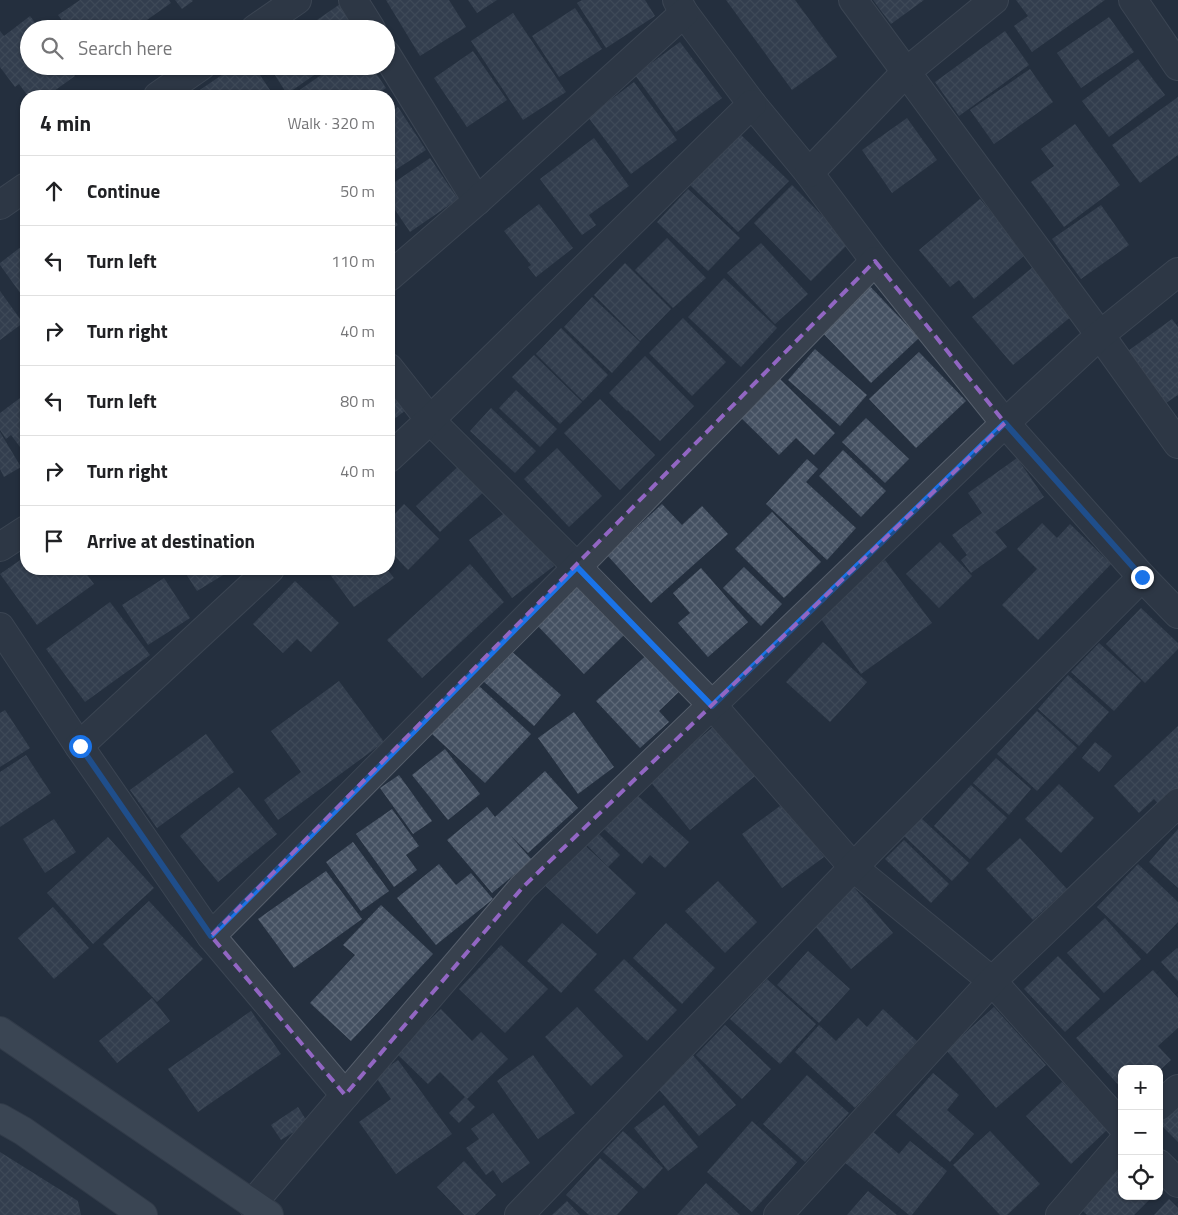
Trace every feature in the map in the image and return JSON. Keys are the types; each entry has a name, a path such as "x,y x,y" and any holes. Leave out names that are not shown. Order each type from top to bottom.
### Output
{"main road":[{"path":"0,1031 260,1209"},
{"path":"8,1128 143,1215"}],"street":[{"path":"268,20 297,0"},
{"path":"353,0 365,20"},
{"path":"853,0 1100,334 1178,444"},
{"path":"810,173 906,72 994,0"},
{"path":"1132,0 1178,66"},
{"path":"395,272 476,201 680,7 752,104 810,173 875,262 1005,423 1142,577 1178,614"},
{"path":"395,69 476,201"},
{"path":"167,90 188,75"},
{"path":"395,452 752,104"},
{"path":"0,206 20,191"},
{"path":"211,936 577,567 875,262"},
{"path":"260,1209 345,1095 523,887 1005,423 1100,334 1178,272"},
{"path":"395,376 430,420 712,706 854,868 992,981 1118,1122"},
{"path":"0,548 20,534"},
{"path":"80,746 264,575"},
{"path":"519,1215 854,868 1142,577"},
{"path":"0,627 211,936 345,1095"},
{"path":"778,1215 992,981 1178,803"},
{"path":"1163,1102 1178,1088"},
{"path":"1060,1215 1118,1148"},
{"path":"1163,1168 1178,1183"}],"highlighted area":[{"path":"875,261 1005,423 523,887 345,1095 211,936"}],"building":[{"path":"80,0 169,0 171,3 147,20 62,20 58,15"},
{"path":"175,0 192,0 193,1 182,9"},
{"path":"386,0 449,0 466,27 420,56"},
{"path":"468,0 497,0 477,13"},
{"path":"582,0 645,0 655,16 606,48 577,3"},
{"path":"726,0 795,0 837,57 792,90"},
{"path":"873,0 924,0 891,24"},
{"path":"1016,0 1105,0 1032,52 1014,26 1028,16"},
{"path":"343,2 356,20 317,20"},
{"path":"575,8 602,49 559,77 532,36"},
{"path":"513,13 566,92 523,120 471,41"},
{"path":"30,16 33,20 25,20"},
{"path":"1109,17 1134,52 1081,88 1057,53"},
{"path":"20,24 20,75 75,76 55,90 24,90 19,84 15,87 0,67 0,31 4,36"},
{"path":"1005,31 1029,65 959,116 935,82"},
{"path":"680,42 722,98 676,132 635,75"},
{"path":"473,51 507,100 467,127 434,78"},
{"path":"1138,59 1165,95 1109,137 1082,101"},
{"path":"1030,69 1053,102 994,144 970,110"},
{"path":"222,75 260,75 270,90 200,90"},
{"path":"275,75 314,75 293,90 284,90"},
{"path":"321,75 377,75 386,88 383,90 300,90"},
{"path":"634,82 677,140 631,174 588,117"},
{"path":"1178,97 1178,155 1140,183 1112,145"},
{"path":"398,107 426,150 395,170 395,109"},
{"path":"907,118 937,160 892,193 862,150"},
{"path":"1075,124 1120,185 1064,227 1031,182 1054,166 1041,149"},
{"path":"740,134 789,181 738,232 690,185"},
{"path":"594,138 629,186 589,215 596,225 582,235 540,179"},
{"path":"430,158 458,199 410,232 395,210 395,182"},
{"path":"792,185 849,243 811,281 754,223"},
{"path":"688,189 740,238 708,271 657,222"},
{"path":"980,199 1026,254 974,299 959,280 950,287 919,250"},
{"path":"539,204 573,248 536,277 528,267 531,265 504,231"},
{"path":"1101,205 1129,245 1081,279 1052,239"},
{"path":"667,238 706,278 673,308 635,270"},
{"path":"761,243 808,294 775,324 727,273"},
{"path":"20,248 20,293 0,265 0,263"},
{"path":"625,263 671,309 640,341 594,295"},
{"path":"1033,267 1073,315 1013,365 972,317"},
{"path":"724,278 777,328 741,367 688,317"},
{"path":"865,281 919,338 871,383 817,327"},
{"path":"0,291 20,319 20,325 0,340"},
{"path":"592,297 640,342 612,373 564,327"},
{"path":"683,318 726,362 692,396 649,353"},
{"path":"1172,319 1178,327 1178,395 1166,403 1128,351"},
{"path":"561,328 608,375 583,401 536,354"},
{"path":"815,349 867,395 840,426 788,380"},
{"path":"919,352 966,401 916,448 869,399"},
{"path":"534,355 582,402 560,424 512,377"},
{"path":"645,356 694,406 660,441 609,393"},
{"path":"776,375 835,433 814,455 796,438 779,455 737,414"},
{"path":"516,390 557,429 540,447 499,408"},
{"path":"395,394 406,410 395,418"},
{"path":"20,398 20,447 11,435 6,439 0,430 0,413"},
{"path":"600,399 655,455 620,490 564,433"},
{"path":"491,408 536,451 515,473 470,431"},
{"path":"866,418 909,459 885,483 842,442"},
{"path":"0,432 20,468 4,477 0,469"},
{"path":"557,448 602,496 569,527 524,479"},
{"path":"843,450 886,491 861,517 819,476"},
{"path":"1017,458 1044,497 995,532 1007,547 971,573 961,560 967,555 952,535 982,513 968,493"},
{"path":"807,459 818,469 806,482 856,528 827,560 766,504"},
{"path":"464,461 489,487 440,532 416,506"},
{"path":"404,504 439,539 408,570 395,556 395,514"},
{"path":"662,504 682,525 702,506 728,534 651,603 607,555"},
{"path":"511,508 554,566 512,598 469,540"},
{"path":"772,512 821,562 784,598 735,549"},
{"path":"1042,523 1057,538 1070,524 1111,564 1038,640 1002,605 1037,569 1017,549"},
{"path":"940,542 972,576 939,608 906,574"},
{"path":"20,560 20,575 87,575 94,584 37,625 0,574"},
{"path":"885,560 932,623 861,674 816,612"},
{"path":"470,564 504,602 422,678 387,640"},
{"path":"744,567 782,604 761,626 723,588"},
{"path":"701,568 748,622 708,657 678,623 690,613 673,593"},
{"path":"187,575 223,575 197,591"},
{"path":"330,575 392,575 394,578 354,607"},
{"path":"164,578 190,618 148,645 122,605"},
{"path":"295,581 339,623 311,652 297,639 283,653 253,624"},
{"path":"575,581 626,633 584,674 533,621"},
{"path":"110,602 150,655 85,702 46,649"},
{"path":"1141,608 1178,643 1178,649 1145,683 1106,644"},
{"path":"823,642 867,682 830,722 786,682"},
{"path":"1099,643 1141,681 1114,711 1071,672"},
{"path":"510,650 561,695 534,726 483,681"},
{"path":"650,652 683,688 659,711 669,722 640,748 596,701"},
{"path":"1068,675 1109,712 1079,746 1038,709"},
{"path":"339,681 384,742 278,820 264,800 301,772 271,731"},
{"path":"478,685 531,734 485,783 432,734"},
{"path":"5,710 30,748 0,767 0,713"},
{"path":"1037,711 1077,748 1037,791 997,754"},
{"path":"574,712 614,767 578,794 538,738"},
{"path":"719,722 760,772 690,830 649,780"},
{"path":"1178,726 1178,789 1160,806 1154,799 1139,813 1114,786"},
{"path":"206,734 234,772 157,828 130,790"},
{"path":"1095,742 1112,756 1099,772 1082,758"},
{"path":"445,749 480,794 448,820 412,775"},
{"path":"26,755 51,793 0,827 0,772"},
{"path":"996,758 1031,789 1009,815 973,783"},
{"path":"545,771 578,808 528,853 510,835 532,860 492,893 447,840 487,807 495,817"},
{"path":"399,775 432,821 413,834 380,788"},
{"path":"1059,784 1094,818 1061,853 1025,819"},
{"path":"971,785 1007,818 970,859 934,826"},
{"path":"239,787 277,834 218,882 180,836"},
{"path":"636,794 689,842 665,868 650,855 642,864 604,829"},
{"path":"784,803 824,857 782,888 742,834"},
{"path":"392,809 419,846 406,855 417,870 394,887 356,834"},
{"path":"920,817 969,863 952,881 903,835"},
{"path":"54,819 76,852 45,873 23,839"},
{"path":"592,827 620,855 608,867 581,839"},
{"path":"1178,829 1178,888 1149,862"},
{"path":"108,837 154,888 93,944 47,893"},
{"path":"1020,838 1067,889 1033,920 986,869"},
{"path":"579,840 636,893 597,934 540,881"},
{"path":"904,840 949,884 931,903 885,859"},
{"path":"353,842 389,891 361,911 326,862"},
{"path":"439,864 456,885 471,873 493,899 436,945 397,898"},
{"path":"1138,864 1178,902 1178,922 1147,954 1097,907"},
{"path":"326,871 362,919 294,968 258,919"},
{"path":"718,881 757,922 725,953 685,911"},
{"path":"852,885 893,933 851,969 810,920"},
{"path":"149,901 203,959 157,1002 103,944"},
{"path":"381,905 433,954 351,1041 310,1003 355,955 343,945"},
{"path":"53,907 89,948 54,979 18,938"},
{"path":"1105,918 1141,959 1104,993 1067,953"},
{"path":"562,923 597,954 561,993 527,961"},
{"path":"666,923 715,968 682,1004 633,958"},
{"path":"501,945 548,989 505,1033 459,989"},
{"path":"1178,949 1178,981 1161,962"},
{"path":"808,951 850,989 819,1023 777,985"},
{"path":"1058,956 1100,999 1065,1032 1024,989"},
{"path":"624,959 677,1010 647,1041 594,990"},
{"path":"1153,970 1178,998 1178,1028 1158,1046 1171,1060 1163,1067 1163,1065 1118,1065 1118,1085 1076,1038"},
{"path":"767,979 816,1024 780,1064 730,1019"},
{"path":"152,998 170,1021 117,1063 99,1041"},
{"path":"577,1007 623,1056 591,1086 545,1037"},
{"path":"994,1007 1046,1065 996,1108 946,1050"},
{"path":"441,1009 472,1041 481,1032 508,1059 467,1099 475,1107 459,1123 449,1113 465,1097 440,1072 428,1084 396,1053"},
{"path":"883,1009 917,1041 855,1108 795,1052 819,1025 836,1041 858,1018 867,1027"},
{"path":"251,1011 281,1054 198,1112 168,1069"},
{"path":"725,1025 771,1069 742,1099 696,1055"},
{"path":"691,1053 736,1105 699,1136 655,1085"},
{"path":"533,1055 575,1113 538,1139 497,1081"},
{"path":"398,1060 452,1134 396,1174 359,1122 391,1099 375,1076"},
{"path":"933,1073 959,1095 947,1110 974,1134 950,1162 896,1115"},
{"path":"807,1075 849,1113 805,1162 763,1124"},
{"path":"1062,1082 1107,1130 1071,1164 1026,1116"},
{"path":"1178,1100 1178,1142 1163,1127 1163,1115"},
{"path":"664,1105 698,1147 668,1171 634,1128"},
{"path":"298,1107 308,1123 281,1140 271,1125"},
{"path":"493,1113 530,1163 502,1183 493,1170 486,1175 466,1148 479,1139 471,1129"},
{"path":"752,1121 797,1162 752,1212 707,1172"},
{"path":"871,1130 899,1154 910,1141 947,1171 912,1215 909,1215 844,1162"},
{"path":"623,1131 663,1168 644,1189 603,1152"},
{"path":"990,1131 1040,1184 1007,1215 1000,1215 953,1165"},
{"path":"0,1152 78,1201 81,1215 0,1215"},
{"path":"600,1158 638,1192 617,1215 589,1215 566,1195"},
{"path":"464,1161 496,1195 475,1215 464,1215 437,1187"},
{"path":"1118,1169 1118,1200 1149,1200 1134,1215 1087,1215 1079,1207"},
{"path":"706,1183 740,1215 677,1215"},
{"path":"868,1191 897,1215 847,1215"},
{"path":"1169,1199 1178,1208 1178,1215 1154,1215"},
{"path":"567,1201 580,1215 552,1215"}],"route":[{"path":"80,746 211,936 577,567 712,706 1005,423 1142,577"}]}
